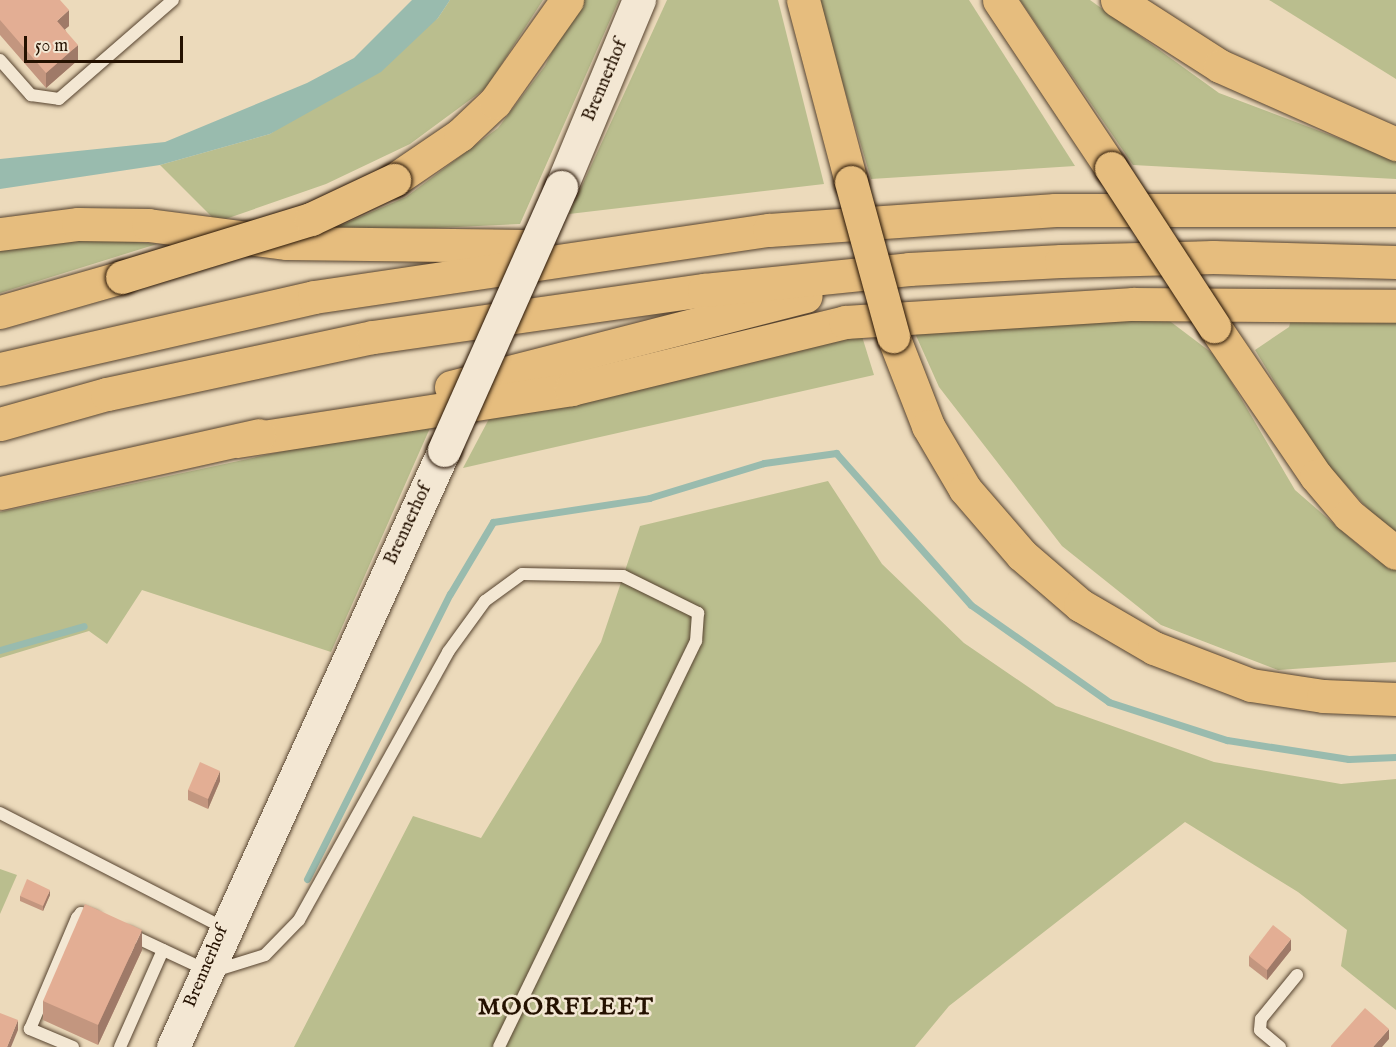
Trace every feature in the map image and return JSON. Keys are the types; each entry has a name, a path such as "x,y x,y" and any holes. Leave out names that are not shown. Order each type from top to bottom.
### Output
{"highway":[{"path":"0,312 311,219 394,180 460,135 495,102 567,0"},
{"path":"803,0 893,336 928,426 965,489 1022,555 1080,605 1154,648 1251,685 1323,696 1396,699"},
{"path":"999,0 1316,476 1349,514 1396,553"},
{"path":"1117,0 1220,66 1396,144"},
{"path":"0,369 314,297 633,246 903,218 1055,210 1396,210"},
{"path":"0,234 78,224 148,225 365,246 633,246"},
{"path":"0,424 306,350 476,320 909,269 1213,257 1396,262"},
{"path":"0,493 237,441 909,269"},
{"path":"237,441 571,389 790,332 857,321 1133,304 1396,306"}],"street":[{"name":"Brennerhof","path":"172,1047 224,928 444,450 561,187 639,0"}],"lane":[{"path":"0,60 32,95 59,99 173,0"},
{"path":"73,1047 30,1029 77,918 88,915 205,972 265,956 299,920 448,652 485,601 522,574 623,576 698,613 696,641 499,1047"},
{"path":"0,813 224,928"},
{"path":"120,1047 163,950"},
{"path":"1280,1047 1260,1030 1261,1019 1297,975"}],"green space":[{"path":"450,0 543,0 486,88 410,144 326,184 217,222 160,165 270,134 438,18"},
{"path":"578,0 619,0 520,224 350,232 335,228 406,197 498,128 545,66"},
{"path":"667,0 778,0 824,184 569,214"},
{"path":"818,0 969,0 1075,166 871,179"},
{"path":"1020,0 1090,0 1219,93 1396,160 1396,179 1133,165"},
{"path":"1269,0 1396,0 1396,79"},
{"path":"90,238 157,244 0,293 0,249"},
{"path":"1163,316 1216,356 1295,490 1371,556 1396,568 1396,662 1278,670 1161,625 1062,546 939,387 914,331"},
{"path":"1292,316 1396,319 1396,539 1322,459 1255,350 1289,327"},
{"path":"860,330 874,375 463,468 491,415"},
{"path":"434,419 331,652 142,590 107,644 89,631 0,658 0,512"},
{"path":"828,481 882,564 964,643 1056,706 1214,762 1341,784 1396,779 1396,1010 1341,966 1347,930 1298,892 1185,822 949,1006 915,1047 294,1047 413,816 481,838 601,642 640,526"},
{"path":"0,869 17,875 0,914"}],"shaded area":[{"path":"412,0 450,0 438,18 381,72 270,134 160,165 0,189 0,159 165,142 307,83 354,58"}],"building":[{"path":"0,0 60,0 69,10 57,21 78,45 46,73 0,20"},
{"path":"200,762 220,771 208,799 188,790"},
{"path":"27,879 50,890 43,906 20,896"},
{"path":"85,904 142,930 98,1025 43,1001"},
{"path":"1273,925 1291,939 1267,970 1249,956"},
{"path":"1365,1008 1389,1029 1373,1047 1331,1047 1331,1046"},
{"path":"0,1013 18,1020 7,1047 0,1047"}],"waterway":[{"path":"307,879 450,594 493,522 649,498 764,463 836,453 971,605 1109,702 1227,740 1349,759 1396,757"},
{"path":"0,650 84,626"}],"district":[{"name":"MOORFLEET","path":"566,1008"}]}
